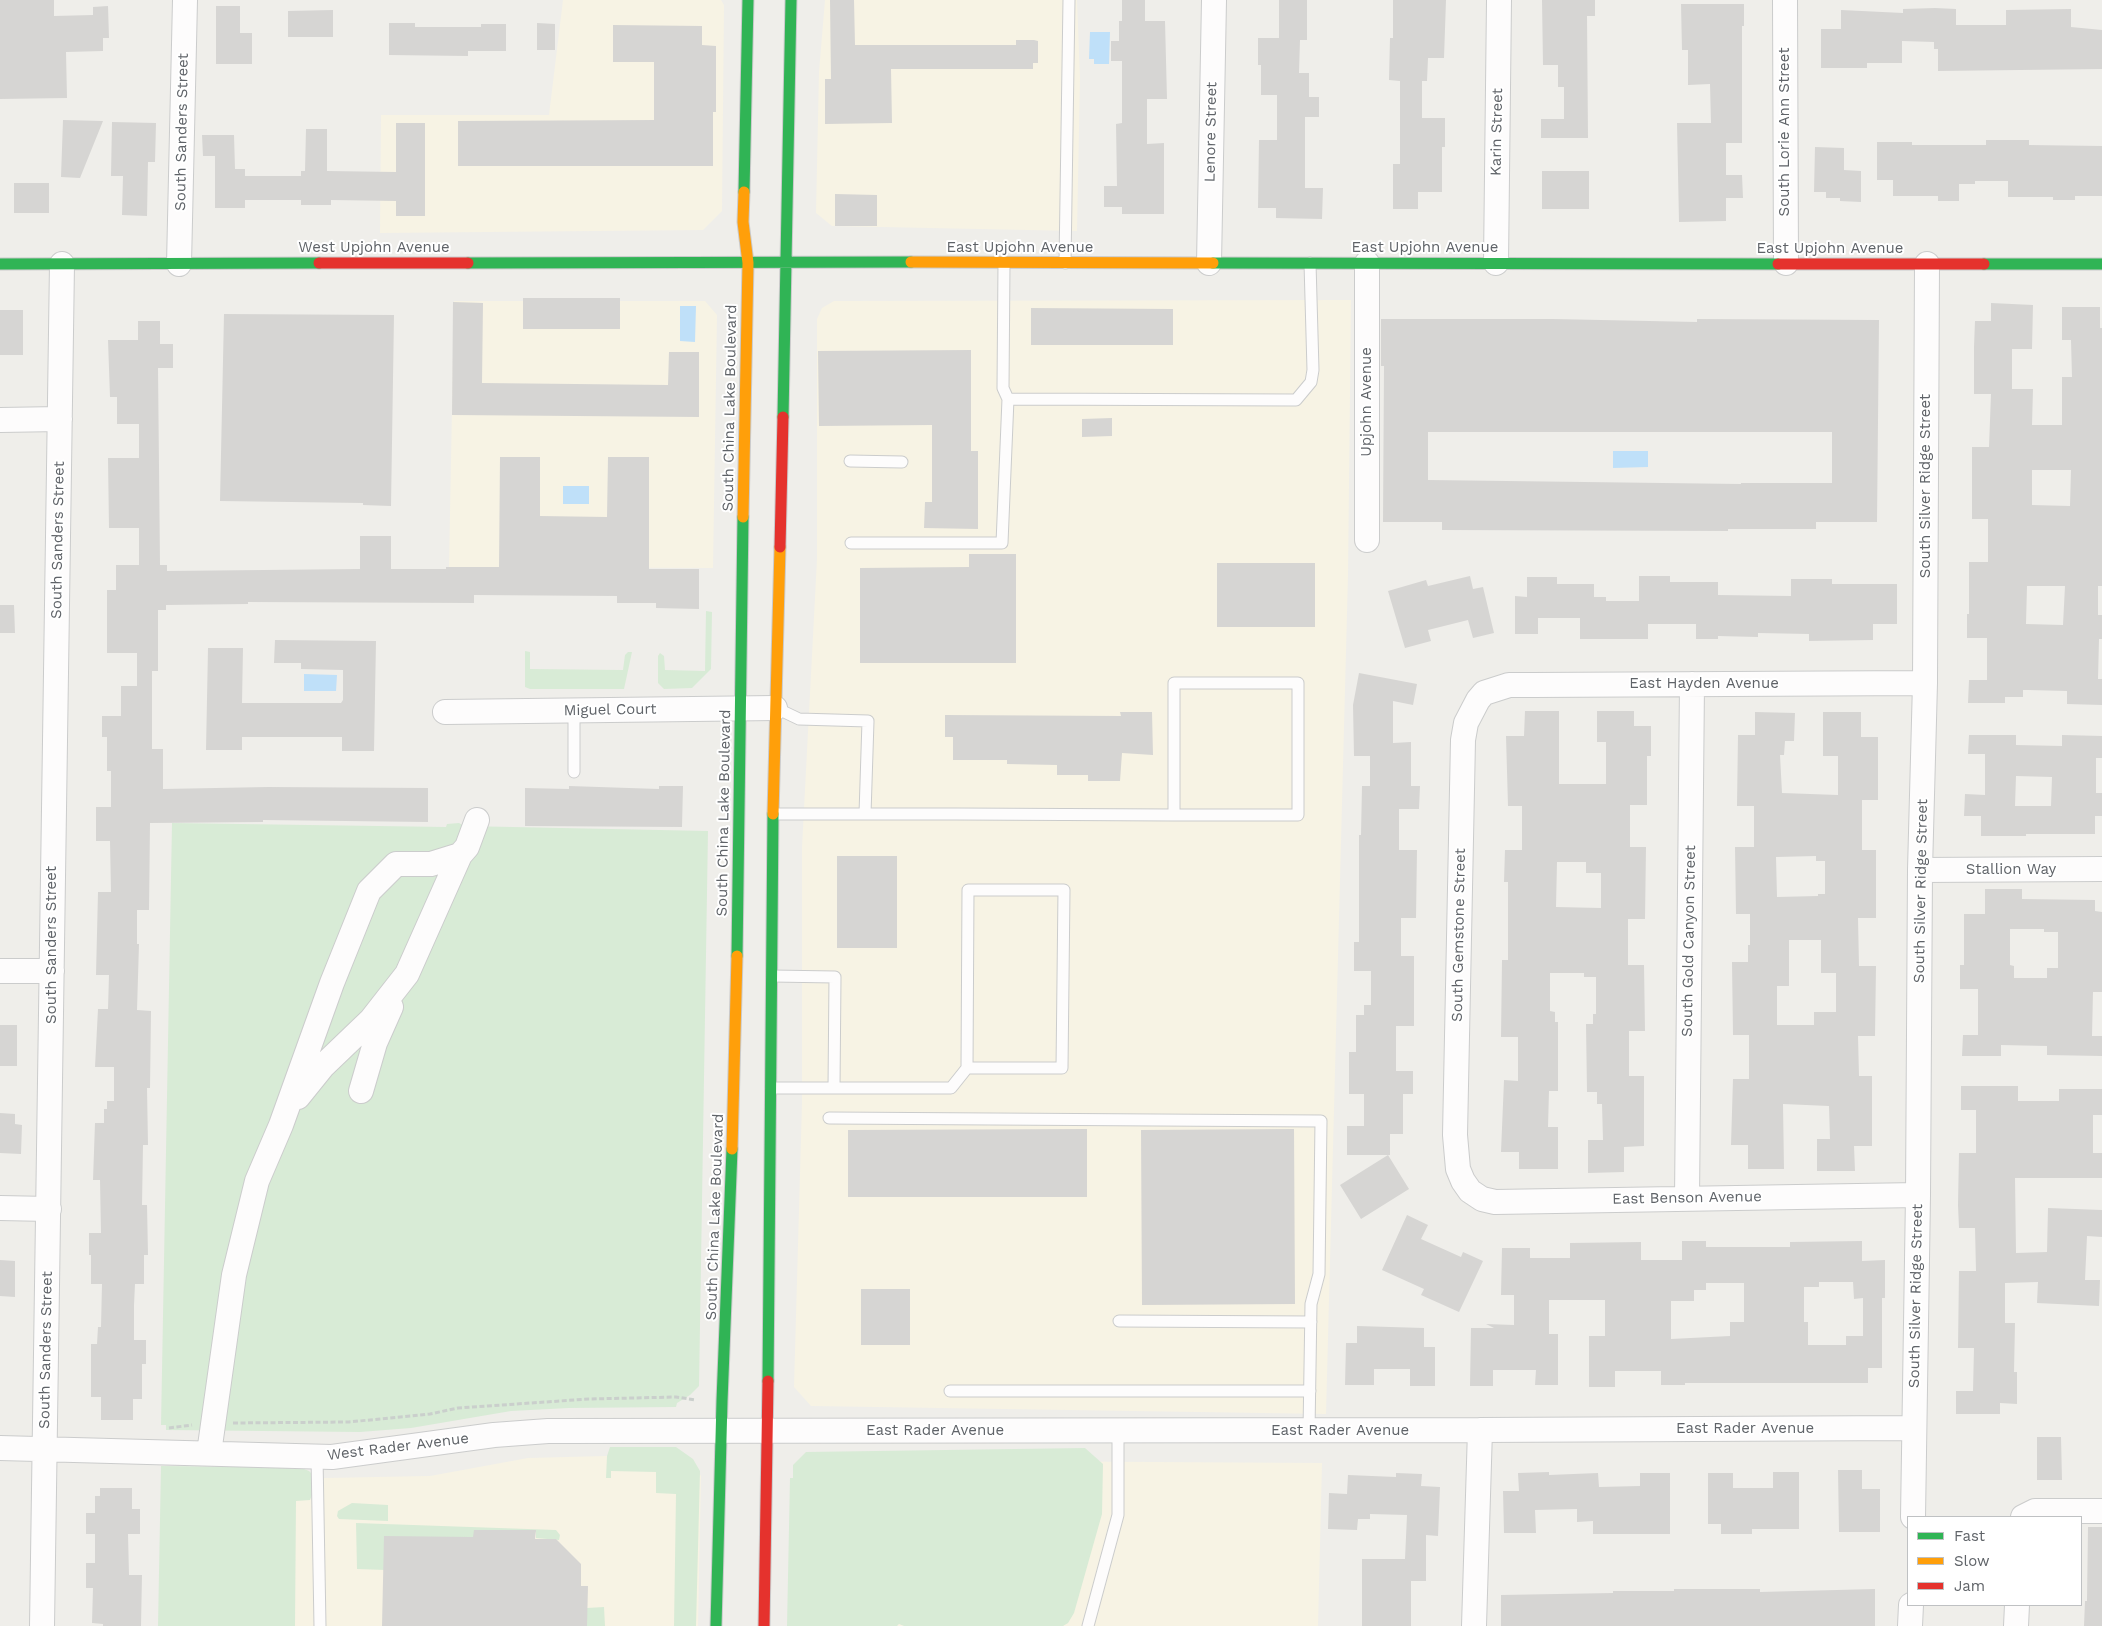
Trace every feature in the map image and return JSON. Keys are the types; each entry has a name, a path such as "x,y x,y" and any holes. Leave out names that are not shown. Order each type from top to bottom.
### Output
{"main road":[{"name":"South China Lake Boulevard","path":"716,1626 736,1052 742,550 748,263 743,222 748,0"},
{"path":"764,1626 768,1402 773,814 787,263 791,0"},
{"name":"West Upjohn Avenue","path":"0,264 748,263"},
{"name":"East Upjohn Avenue","path":"748,263 2102,264"}],"street":[{"name":"South Sanders Street","path":"179,264 185,0"},
{"name":"Lenore Street","path":"1208,263 1214,0"},
{"name":"Karin Street","path":"1496,264 1499,0"},
{"name":"South Lorie Ann Street","path":"1786,0 1786,263"},
{"name":"South Sanders Street","path":"42,1626 49,1209 52,842 62,264"},
{"name":"Upjohn Avenue","path":"1367,264 1367,540"},
{"name":"South Silver Ridge Street","path":"1912,1516 1918,1195 1920,870 1925,683 1927,264"},
{"path":"0,420 60,419"},
{"name":"East Hayden Avenue","path":"1484,693 1509,685 1925,683"},
{"name":"South Gold Canyon Street","path":"1687,1198 1692,684"},
{"name":"South Gemstone Street","path":"1462,1181 1458,1168 1455,1135 1463,740 1466,723 1478,700 1484,693"},
{"name":"Miguel Court","path":"445,712 775,708"},
{"path":"361,1091 375,1043 460,854 467,847 477,820"},
{"path":"209,1453 234,1275 257,1181 281,1125 332,983 369,890 396,864 431,864 460,854"},
{"name":"Stallion Way","path":"1920,870 2102,869"},
{"path":"0,971 52,971"},
{"path":"281,1125 298,1097 323,1066 371,1020 407,974"},
{"name":"East Benson Avenue","path":"1462,1181 1470,1191 1482,1199 1495,1202 1918,1195"},
{"path":"0,1208 49,1209"},
{"name":"East Rader Avenue","path":"767,1432 1914,1428"},
{"path":"1474,1626 1480,1430"},
{"name":"West Rader Avenue","path":"0,1448 332,1457 494,1435 548,1431 767,1432"},
{"path":"2025,1516 2035,1512 2102,1511"},
{"path":"1910,1626 1911,1606"},
{"path":"2016,1626 2017,1606"}],"lane":[{"path":"1065,263 1069,0"},
{"path":"851,543 1002,543 1008,399 1003,388 1004,263"},
{"path":"1008,399 1296,400 1311,382 1313,370 1310,264"},
{"path":"850,461 902,462"},
{"path":"773,814 1174,815 1298,815 1298,683 1174,683 1174,815"},
{"path":"775,708 800,719 868,721 865,814"},
{"path":"574,711 574,772"},
{"path":"771,1088 951,1088 967,1068 968,890 1064,890 1062,1068 967,1068"},
{"path":"772,976 835,977 834,1088"},
{"path":"829,1118 1321,1121 1319,1274 1311,1304 1309,1431"},
{"path":"1119,1321 1311,1322"},
{"path":"950,1390 1310,1390"},
{"path":"1088,1626 1118,1515 1118,1431"},
{"path":"317,1456 320,1626"}],"path":[{"path":"225,1423 349,1422 430,1414 458,1408 589,1399 676,1397 696,1400"},
{"path":"169,1428 197,1424"}],"shaded area":[{"path":"563,0 721,0 724,5 722,211 703,230 380,233 381,115 549,115"},
{"path":"825,0 1077,0 1080,78 1077,231 832,226 816,213 819,72"},
{"path":"1351,300 1348,575 1326,1414 811,1406 794,1387 802,1103 802,847 817,559 817,319 822,308 834,301"},
{"path":"454,301 705,301 717,315 713,568 449,567"},
{"path":"683,1454 701,1476 698,1626 162,1626 165,1481 430,1476 528,1458"},
{"path":"819,1460 1322,1463 1318,1626 797,1626"}],"green space":[{"path":"706,611 712,612 711,669 692,688 664,689 658,683 658,656 660,653 664,656 665,670 705,671"},
{"path":"525,651 530,652 530,669 623,670 625,655 628,652 632,652 624,689 530,689 525,687"},
{"path":"172,823 446,827 447,824 459,823 464,826 708,831 699,1386 690,1395 677,1403 676,1407 569,1408 511,1411 411,1428 360,1432 166,1430 166,1425 161,1425"},
{"path":"610,1447 676,1447 693,1459 700,1471 696,1626 674,1626 676,1494 656,1493 656,1472 611,1471 611,1478 606,1478 607,1456"},
{"path":"1085,1448 1103,1464 1102,1514 1074,1613 1068,1623 1063,1626 904,1626 899,1624 897,1626 787,1626 790,1478 793,1478 793,1465 806,1452"},
{"path":"161,1466 304,1469 312,1474 312,1495 310,1500 296,1501 295,1626 158,1626"},
{"path":"352,1503 388,1505 388,1521 339,1519 337,1516 338,1511"},
{"path":"356,1523 556,1530 560,1535 559,1540 536,1538 536,1532 475,1540 386,1570 357,1569"},
{"path":"604,1607 605,1626 587,1626 587,1608"}],"water":[{"path":"1090,32 1110,32 1109,64 1094,64 1094,59 1089,59"},
{"path":"680,306 696,306 695,342 680,341"},
{"path":"1613,451 1648,451 1648,467 1613,468"},
{"path":"563,486 589,486 589,504 563,504"},
{"path":"304,674 337,675 336,691 304,691"}],"building":[{"path":"0,0 54,0 54,16 93,15 93,7 108,6 109,38 103,38 103,51 66,52 67,98 0,99"},
{"path":"830,0 854,0 855,45 1016,45 1016,40 1034,40 1038,41 1038,63 1033,63 1033,69 891,69 892,123 825,124 825,79 831,79"},
{"path":"1122,0 1145,0 1145,21 1165,21 1167,99 1147,99 1147,144 1164,143 1164,214 1122,214 1122,207 1104,207 1104,186 1117,186 1116,124 1122,123 1122,61 1111,61 1111,41 1119,41 1119,21 1122,21"},
{"path":"1279,0 1307,0 1307,40 1300,40 1299,73 1309,73 1309,97 1319,97 1319,117 1305,117 1305,188 1323,188 1322,219 1276,218 1276,208 1258,208 1259,140 1277,140 1277,95 1261,95 1261,65 1258,65 1258,38 1279,38"},
{"path":"1393,0 1446,0 1444,58 1428,58 1427,81 1422,81 1422,118 1445,118 1445,147 1442,147 1442,192 1418,192 1418,209 1393,209 1393,164 1400,164 1400,81 1389,80 1390,38 1393,38"},
{"path":"1542,0 1595,0 1595,16 1587,16 1588,138 1541,138 1541,119 1564,119 1564,87 1558,87 1558,65 1543,65"},
{"path":"1681,4 1744,4 1744,26 1742,26 1742,143 1726,143 1726,175 1742,175 1743,198 1726,198 1726,221 1679,222 1677,123 1711,123 1710,84 1688,85 1688,50 1682,50"},
{"path":"216,6 240,6 240,33 252,33 252,64 216,64"},
{"path":"1903,9 1956,9 1956,25 2006,25 2006,10 2071,9 2071,27 2102,30 2102,69 1938,71 1938,49 1934,49 1934,42 1902,41 1902,63 1867,63 1867,68 1821,68 1821,29 1841,29 1841,10 1903,13"},
{"path":"333,10 333,37 288,37 288,11"},
{"path":"389,23 415,23 415,27 481,27 481,24 506,24 506,51 468,51 468,56 389,55"},
{"path":"537,23 555,24 555,50 537,50"},
{"path":"613,25 702,26 702,45 716,46 716,112 713,112 713,166 458,166 458,121 654,120 654,62 613,62"},
{"path":"63,120 103,121 80,178 61,177"},
{"path":"112,122 156,123 155,162 148,162 147,216 122,215 123,176 111,176"},
{"path":"396,123 425,123 425,216 396,216 396,201 331,200 331,205 301,205 301,200 245,200 245,208 215,208 215,156 203,156 202,135 234,135 235,169 245,169 245,176 301,176 301,171 305,171 306,129 327,129 327,171 396,172"},
{"path":"1986,140 2029,140 2029,145 2102,146 2102,196 2075,196 2075,200 2053,200 2053,197 2008,197 2008,181 1975,181 1975,184 1959,184 1959,201 1938,201 1938,196 1893,196 1893,180 1877,180 1877,142 1912,142 1912,145 1986,145"},
{"path":"1815,147 1844,148 1844,170 1861,171 1861,202 1840,201 1840,198 1826,198 1826,192 1814,192"},
{"path":"1542,171 1589,171 1589,209 1542,209"},
{"path":"14,183 49,183 49,213 14,213"},
{"path":"835,194 877,195 877,226 835,226"},
{"path":"523,298 620,298 620,329 523,329"},
{"path":"453,302 483,303 482,383 668,385 669,352 699,352 699,417 452,415"},
{"path":"1991,303 2033,305 2032,349 2012,349 2012,389 2033,389 2032,425 2062,425 2062,377 2072,377 2071,340 2062,340 2062,307 2100,307 2100,328 2102,328 2102,586 2098,586 2098,615 2102,615 2102,639 2099,639 2098,679 2102,679 2102,705 2067,704 2067,691 2028,690 2023,690 2023,697 2005,697 2005,703 1968,703 1969,680 1987,680 1987,638 1967,638 1967,614 1969,614 1969,562 1988,562 1988,519 1972,519 1972,447 1989,447 1991,394 1974,394 1974,347 1975,321 1991,321","holes":["2032,470 2071,470 2070,506 2032,505","2027,586 2065,586 2063,625 2026,624"]},
{"path":"1031,308 1173,309 1173,345 1031,345"},
{"path":"0,310 23,310 23,355 0,355"},
{"path":"224,314 394,315 391,506 363,505 363,503 220,501"},
{"path":"1381,319 1553,319 1697,322 1697,319 1879,320 1877,522 1816,522 1816,529 1728,529 1728,531 1442,530 1442,522 1383,522 1384,366 1381,366","holes":["1428,432 1832,432 1832,483 1741,484 1428,480"]},
{"path":"138,321 160,321 160,344 173,344 173,368 158,368 160,565 167,565 167,571 360,569 360,536 391,536 391,569 499,567 500,457 540,457 540,516 607,517 608,457 649,457 649,569 699,569 699,609 656,608 656,603 617,603 617,596 474,595 474,603 248,602 248,604 166,605 166,610 158,610 158,671 152,671 152,749 163,749 163,789 268,787 428,788 428,822 263,820 263,822 150,823 149,910 137,910 137,944 139,944 137,1010 151,1011 150,1088 147,1088 148,1145 143,1145 142,1205 147,1205 148,1255 144,1255 144,1284 135,1284 134,1305 134,1340 146,1340 146,1364 142,1364 142,1399 133,1399 133,1420 101,1420 101,1397 91,1397 91,1344 97,1344 98,1327 101,1327 102,1284 91,1284 89,1233 101,1233 100,1180 93,1180 95,1123 104,1123 104,1109 107,1109 107,1101 114,1101 114,1067 95,1067 98,1009 108,1009 109,975 96,975 98,892 111,892 110,841 96,841 96,807 111,807 111,771 107,771 107,737 102,737 102,716 121,716 121,686 137,686 137,653 107,653 107,590 116,590 116,565 139,565 139,528 109,528 108,458 139,458 139,424 117,424 117,397 110,397 108,340 138,340"},
{"path":"971,350 971,451 978,451 978,529 924,528 925,502 932,502 932,425 819,426 818,351"},
{"path":"1112,418 1112,436 1082,437 1082,419"},
{"path":"969,554 1016,554 1016,663 860,663 860,568 969,567"},
{"path":"1217,563 1315,563 1315,627 1217,627"},
{"path":"1470,576 1473,589 1483,587 1494,633 1473,638 1468,620 1428,630 1431,641 1405,648 1388,591 1426,580 1428,586"},
{"path":"1639,576 1670,576 1670,582 1718,582 1718,595 1791,596 1791,579 1832,579 1832,584 1897,584 1897,624 1873,624 1873,640 1809,641 1809,634 1758,633 1758,637 1718,636 1718,639 1696,639 1696,624 1648,624 1648,639 1580,639 1580,618 1538,618 1538,634 1515,634 1515,596 1527,597 1527,577 1557,577 1557,584 1594,584 1594,597 1606,597 1606,601 1639,601"},
{"path":"0,605 14,605 15,633 0,633"},
{"path":"275,640 376,641 374,751 342,751 342,737 242,737 242,750 206,750 208,648 243,648 242,703 341,703 343,700 343,670 301,669 301,663 274,663"},
{"path":"1359,673 1417,684 1413,705 1393,701 1393,743 1411,742 1411,786 1420,786 1419,809 1399,809 1399,850 1417,850 1416,918 1401,918 1401,956 1414,956 1414,1026 1396,1026 1396,1071 1413,1071 1413,1094 1403,1094 1403,1134 1390,1134 1390,1155 1347,1155 1347,1126 1364,1126 1364,1094 1349,1094 1349,1052 1356,1052 1356,1015 1364,1015 1364,1005 1371,1005 1371,971 1354,971 1354,942 1359,942 1359,835 1361,835 1362,786 1370,786 1370,756 1354,756 1353,705"},
{"path":"1525,711 1559,711 1559,784 1606,784 1606,742 1597,742 1597,711 1634,711 1634,726 1651,726 1651,756 1647,756 1647,805 1630,805 1630,847 1646,847 1645,919 1628,919 1628,965 1644,965 1645,1031 1629,1031 1629,1076 1644,1076 1644,1146 1624,1147 1624,1172 1588,1173 1588,1140 1603,1140 1602,1104 1597,1104 1597,1092 1587,1092 1586,1024 1593,1024 1593,1014 1596,1014 1596,977 1584,977 1584,973 1550,973 1550,1011 1555,1012 1555,1022 1558,1022 1558,1091 1549,1091 1548,1127 1558,1127 1558,1169 1519,1169 1519,1152 1501,1152 1504,1080 1518,1081 1518,1037 1501,1037 1502,960 1508,960 1508,882 1504,882 1505,850 1522,850 1522,806 1508,806 1506,736 1524,736","holes":["1557,862 1586,862 1586,873 1601,873 1601,908 1556,907"]},
{"path":"1120,712 1152,712 1153,755 1122,753 1120,781 1088,781 1088,775 1057,775 1057,765 1007,764 1007,760 953,760 953,737 945,737 945,715 1121,716"},
{"path":"1755,712 1795,713 1794,741 1785,741 1784,755 1780,755 1782,793 1838,795 1838,756 1823,756 1823,712 1861,712 1861,737 1878,737 1878,800 1862,800 1862,850 1876,850 1876,918 1858,918 1859,966 1876,966 1875,1036 1858,1036 1859,1076 1872,1076 1872,1146 1854,1146 1855,1171 1817,1171 1817,1139 1830,1139 1829,1106 1783,1104 1784,1169 1748,1169 1748,1145 1731,1145 1733,1079 1749,1079 1749,1035 1733,1035 1732,962 1748,962 1748,945 1750,945 1750,914 1736,914 1735,847 1754,847 1754,806 1737,806 1738,735 1755,735","holes":["1816,856 1816,861 1825,861 1825,894 1818,894 1818,896 1777,897 1776,857","1789,940 1821,940 1821,973 1836,973 1836,1012 1814,1012 1814,1025 1777,1025 1777,986 1789,986"]},
{"path":"1969,735 2016,735 2016,745 2062,746 2062,735 2102,736 2102,758 2096,758 2096,793 2102,793 2102,816 2095,816 2095,834 1981,836 1981,816 1964,816 1965,794 1985,795 1985,754 1968,754","holes":["2016,776 2052,777 2051,806 2015,806"]},
{"path":"569,786 659,789 659,786 683,786 682,827 525,826 525,788 569,789"},
{"path":"837,856 897,856 897,948 837,948"},
{"path":"1985,889 2022,889 2022,899 2095,900 2095,911 2102,912 2102,992 2093,992 2092,1036 2102,1036 2102,1056 2047,1055 2047,1046 2001,1045 2001,1056 1962,1056 1963,1035 1978,1035 1978,989 1960,989 1960,965 1964,965 1964,914 1985,914","holes":["2010,929 2044,929 2044,932 2058,932 2058,968 2047,968 2047,978 2014,978 2014,966 2010,965"]},
{"path":"0,1025 17,1025 17,1066 0,1066"},
{"path":"1961,1086 2018,1086 2018,1101 2059,1101 2059,1089 2102,1089 2102,1115 2093,1115 2093,1153 2102,1153 2102,1178 2015,1178 2016,1253 2047,1252 2048,1208 2102,1210 2102,1237 2087,1236 2085,1280 2100,1280 2099,1306 2037,1303 2038,1282 2005,1283 2005,1323 2015,1323 2014,1372 2017,1372 2017,1404 2000,1403 2000,1414 1956,1414 1956,1391 1973,1391 1974,1348 1958,1348 1959,1271 1976,1271 1975,1228 1959,1228 1959,1153 1976,1153 1976,1110 1961,1110"},
{"path":"0,1113 15,1114 15,1124 22,1125 21,1154 0,1153"},
{"path":"1087,1129 1087,1197 848,1197 848,1130"},
{"path":"1294,1129 1295,1304 1142,1305 1141,1130"},
{"path":"1388,1155 1409,1189 1361,1219 1340,1185"},
{"path":"1407,1215 1428,1225 1421,1239 1461,1257 1463,1252 1483,1261 1459,1312 1421,1295 1424,1289 1382,1270"},
{"path":"1682,1241 1706,1241 1706,1247 1790,1247 1790,1242 1862,1241 1862,1261 1885,1260 1885,1298 1882,1298 1882,1368 1868,1368 1868,1383 1685,1383 1685,1385 1661,1385 1661,1371 1615,1371 1615,1387 1589,1387 1589,1336 1605,1336 1605,1300 1549,1300 1549,1334 1558,1334 1558,1385 1535,1385 1536,1370 1493,1370 1493,1386 1470,1386 1471,1328 1494,1328 1486,1324 1514,1325 1514,1295 1501,1295 1502,1248 1530,1248 1530,1258 1570,1258 1570,1243 1641,1242 1641,1260 1682,1260","holes":["1819,1282 1853,1282 1854,1299 1863,1298 1863,1336 1846,1336 1846,1345 1808,1345 1808,1322 1804,1322 1804,1287 1819,1287","1706,1283 1744,1283 1744,1322 1730,1322 1730,1336 1671,1339 1671,1301 1694,1301 1694,1290 1706,1290"]},
{"path":"0,1260 15,1261 15,1297 0,1296"},
{"path":"861,1289 910,1289 910,1345 861,1345"},
{"path":"1357,1326 1424,1328 1424,1347 1435,1347 1435,1386 1410,1386 1410,1369 1374,1369 1374,1385 1345,1385 1346,1343 1357,1343"},
{"path":"2037,1437 2061,1437 2062,1480 2037,1480"},
{"path":"1838,1470 1862,1470 1862,1489 1880,1489 1880,1532 1839,1532"},
{"path":"1549,1472 1549,1475 1598,1473 1599,1487 1640,1486 1640,1473 1670,1473 1670,1534 1593,1534 1593,1521 1577,1522 1577,1509 1535,1510 1536,1533 1504,1533 1503,1491 1519,1491 1518,1473"},
{"path":"1773,1472 1799,1472 1799,1529 1752,1529 1752,1534 1721,1534 1721,1524 1708,1524 1708,1473 1733,1473 1733,1488 1773,1488"},
{"path":"1396,1473 1422,1474 1421,1486 1440,1487 1438,1536 1426,1535 1426,1581 1411,1581 1411,1626 1362,1626 1362,1559 1405,1559 1407,1515 1370,1514 1370,1519 1358,1519 1357,1530 1328,1529 1329,1493 1347,1494 1348,1475 1396,1477"},
{"path":"100,1488 132,1488 132,1509 140,1509 140,1534 128,1534 129,1575 142,1575 141,1626 103,1626 103,1624 92,1623 93,1588 86,1588 86,1563 95,1563 95,1534 86,1534 86,1513 95,1513 95,1496 100,1496"},
{"path":"2088,1527 2102,1527 2102,1626 2084,1626 2085,1601 2087,1601"},
{"path":"474,1530 536,1530 535,1539 556,1539 581,1564 581,1586 588,1586 587,1626 382,1626 384,1536 473,1537"},
{"path":"1674,1589 1760,1589 1760,1592 1875,1589 1875,1626 1501,1626 1501,1595 1674,1591"}],"traffic: fast":[{"path":"744,192 748,0"},
{"path":"783,417 791,0"},
{"path":"468,263 911,262"},
{"path":"0,264 319,263"},
{"path":"1213,263 1778,264"},
{"path":"1984,264 2102,264"},
{"path":"737,956 743,517"},
{"path":"768,1381 773,814"},
{"path":"716,1626 722,1401 732,1149"}],"traffic: slow":[{"path":"743,517 748,263 743,222 744,192"},
{"path":"911,262 1213,263"},
{"path":"773,814 780,547"},
{"path":"732,1149 737,956"}],"traffic: jam":[{"path":"319,263 468,263"},
{"path":"1778,264 1984,264"},
{"path":"780,547 783,417"},
{"path":"764,1626 768,1381"}]}
